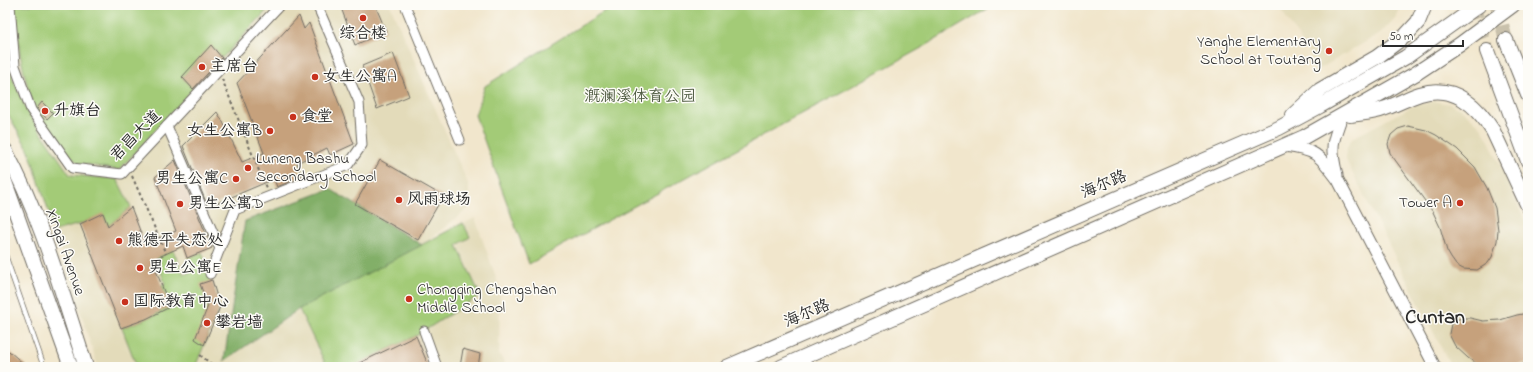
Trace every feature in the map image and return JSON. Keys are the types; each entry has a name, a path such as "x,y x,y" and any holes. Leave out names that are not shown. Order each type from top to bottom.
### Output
{"main road":[{"path":"1279,128 1320,90 1377,57 1405,36 1418,22 1426,5"},
{"name":"海尔路","path":"727,367 1279,128 1406,57 1479,5"},
{"path":"781,367 1285,146 1342,116 1415,74 1459,45 1513,5"},
{"path":"1506,40 1528,95"},
{"path":"1487,51 1528,161"},
{"path":"1342,116 1382,110 1420,94 1433,91 1444,91 1457,95 1478,110 1486,120 1493,131 1528,206"},
{"name":"Xingai Avenue","path":"5,150 20,178 50,255 86,367"},
{"name":"Xingai Avenue","path":"5,184 71,367"}],"street":[{"name":"君昌大道","path":"10,5 15,66 31,110 72,168 122,174 280,5"},
{"path":"210,274 235,210 348,165 362,145 359,102 317,5"},
{"path":"406,5 460,140"},
{"path":"5,31 13,39"},
{"path":"1338,180 1332,156 1332,144 1342,116"},
{"path":"167,126 220,249"},
{"path":"1285,146 1303,148 1312,152 1322,160 1338,180 1435,367"},
{"path":"424,331 437,367"}],"lane":[{"path":"5,255 44,367"}],"path":[{"path":"219,71 270,197"},
{"path":"129,168 166,254"},
{"path":"200,355 215,367"},
{"path":"226,367 227,365 229,367"}],"shaded area":[{"name":"Luneng Bashu Secondary School","path":"5,5 390,5 469,186 469,208 425,243 475,218 500,289 499,354 507,367 98,367 29,151 5,109","holes":["330,189 299,309 224,361"]},
{"name":"Yanghe Elementary School at Toutang","path":"1278,5 1402,5 1396,17 1381,33 1319,69"},
{"path":"1434,101 1449,104 1461,109 1481,127 1490,143 1528,227 1528,367 1451,367 1346,160 1348,145 1353,138 1413,106"}],"green space":[{"path":"16,5 272,5 222,58 211,46 182,77 193,89 119,170 78,163 65,151 34,110 20,54"},
{"name":"溉澜溪体育公园","path":"614,5 994,5 927,45 529,264 475,115 485,86"},
{"path":"5,60 28,113 70,175 117,179 131,207 108,226 103,214 80,224 55,231 29,151 5,109"},
{"path":"330,189 422,245 299,309 224,361 245,221"},
{"path":"463,223 470,237 457,245 480,295 416,336 351,367 327,367 299,309"},
{"path":"173,250 184,275 192,271 187,258 202,252 220,307 195,367 137,367 122,328 146,319 170,307 162,285 165,283 156,258"}],"building":[{"name":"综合楼","path":"340,5 375,5 386,31 355,45"},
{"name":"食堂","path":"299,16 304,29 309,23 354,144 330,155 327,148 297,163 302,177 277,187 274,179 208,207 183,146 217,112 242,162 264,153 237,83"},
{"name":"主席台","path":"211,45 222,58 193,89 182,77"},
{"path":"393,53 409,96 377,109 362,66"},
{"name":"升旗台","path":"42,102 53,113 47,119 37,108"},
{"name":"Tower A","path":"1408,126 1426,130 1457,149 1475,167 1487,188 1495,208 1498,230 1497,241 1492,257 1488,263 1477,270 1463,269 1456,265 1447,251 1440,227 1433,212 1390,153 1388,144 1391,135 1398,129"},
{"path":"175,160 212,248 187,258 183,246 152,260 170,307 146,319 121,328 80,224 103,213 108,226 131,207 145,244 176,231 155,177"},
{"name":"风雨球场","path":"380,160 443,196 418,240 355,204"},
{"name":"攀岩墙","path":"212,280 220,307 204,345 195,339 208,306 200,284"},
{"path":"1528,313 1528,362 1515,367 1489,367 1477,364 1455,346 1449,334 1451,324 1462,318 1483,321 1500,320"},
{"path":"416,336 429,367 351,367"},
{"path":"463,349 480,354 478,367 460,367"},
{"path":"9,351 27,367 5,367 5,355"}],"tunnel":[{"path":"1473,5 1487,51"},
{"path":"1497,5 1506,40"}],"place":[{"name":"综合楼","path":"363,18"},
{"name":"Yanghe Elementary School at Toutang","path":"1329,51"},
{"name":"主席台","path":"202,67"},
{"name":"女生公寓A","path":"315,77"},
{"name":"升旗台","path":"45,111"},
{"name":"食堂","path":"293,117"},
{"name":"女生公寓B","path":"270,131"},
{"name":"Luneng Bashu Secondary School","path":"248,168"},
{"name":"男生公寓C","path":"236,179"},
{"name":"风雨球场","path":"399,200"},
{"name":"Tower A","path":"1460,203"},
{"name":"男生公寓D","path":"180,204"},
{"name":"熊德平失恋处","path":"119,241"},
{"name":"男生公寓E","path":"140,268"},
{"name":"Chongqing Chengshan Middle School","path":"409,299"},
{"name":"国际教育中心","path":"125,302"},
{"name":"攀岩墙","path":"207,323"}],"district":[{"name":"Cuntan","path":"1435,318"}]}
